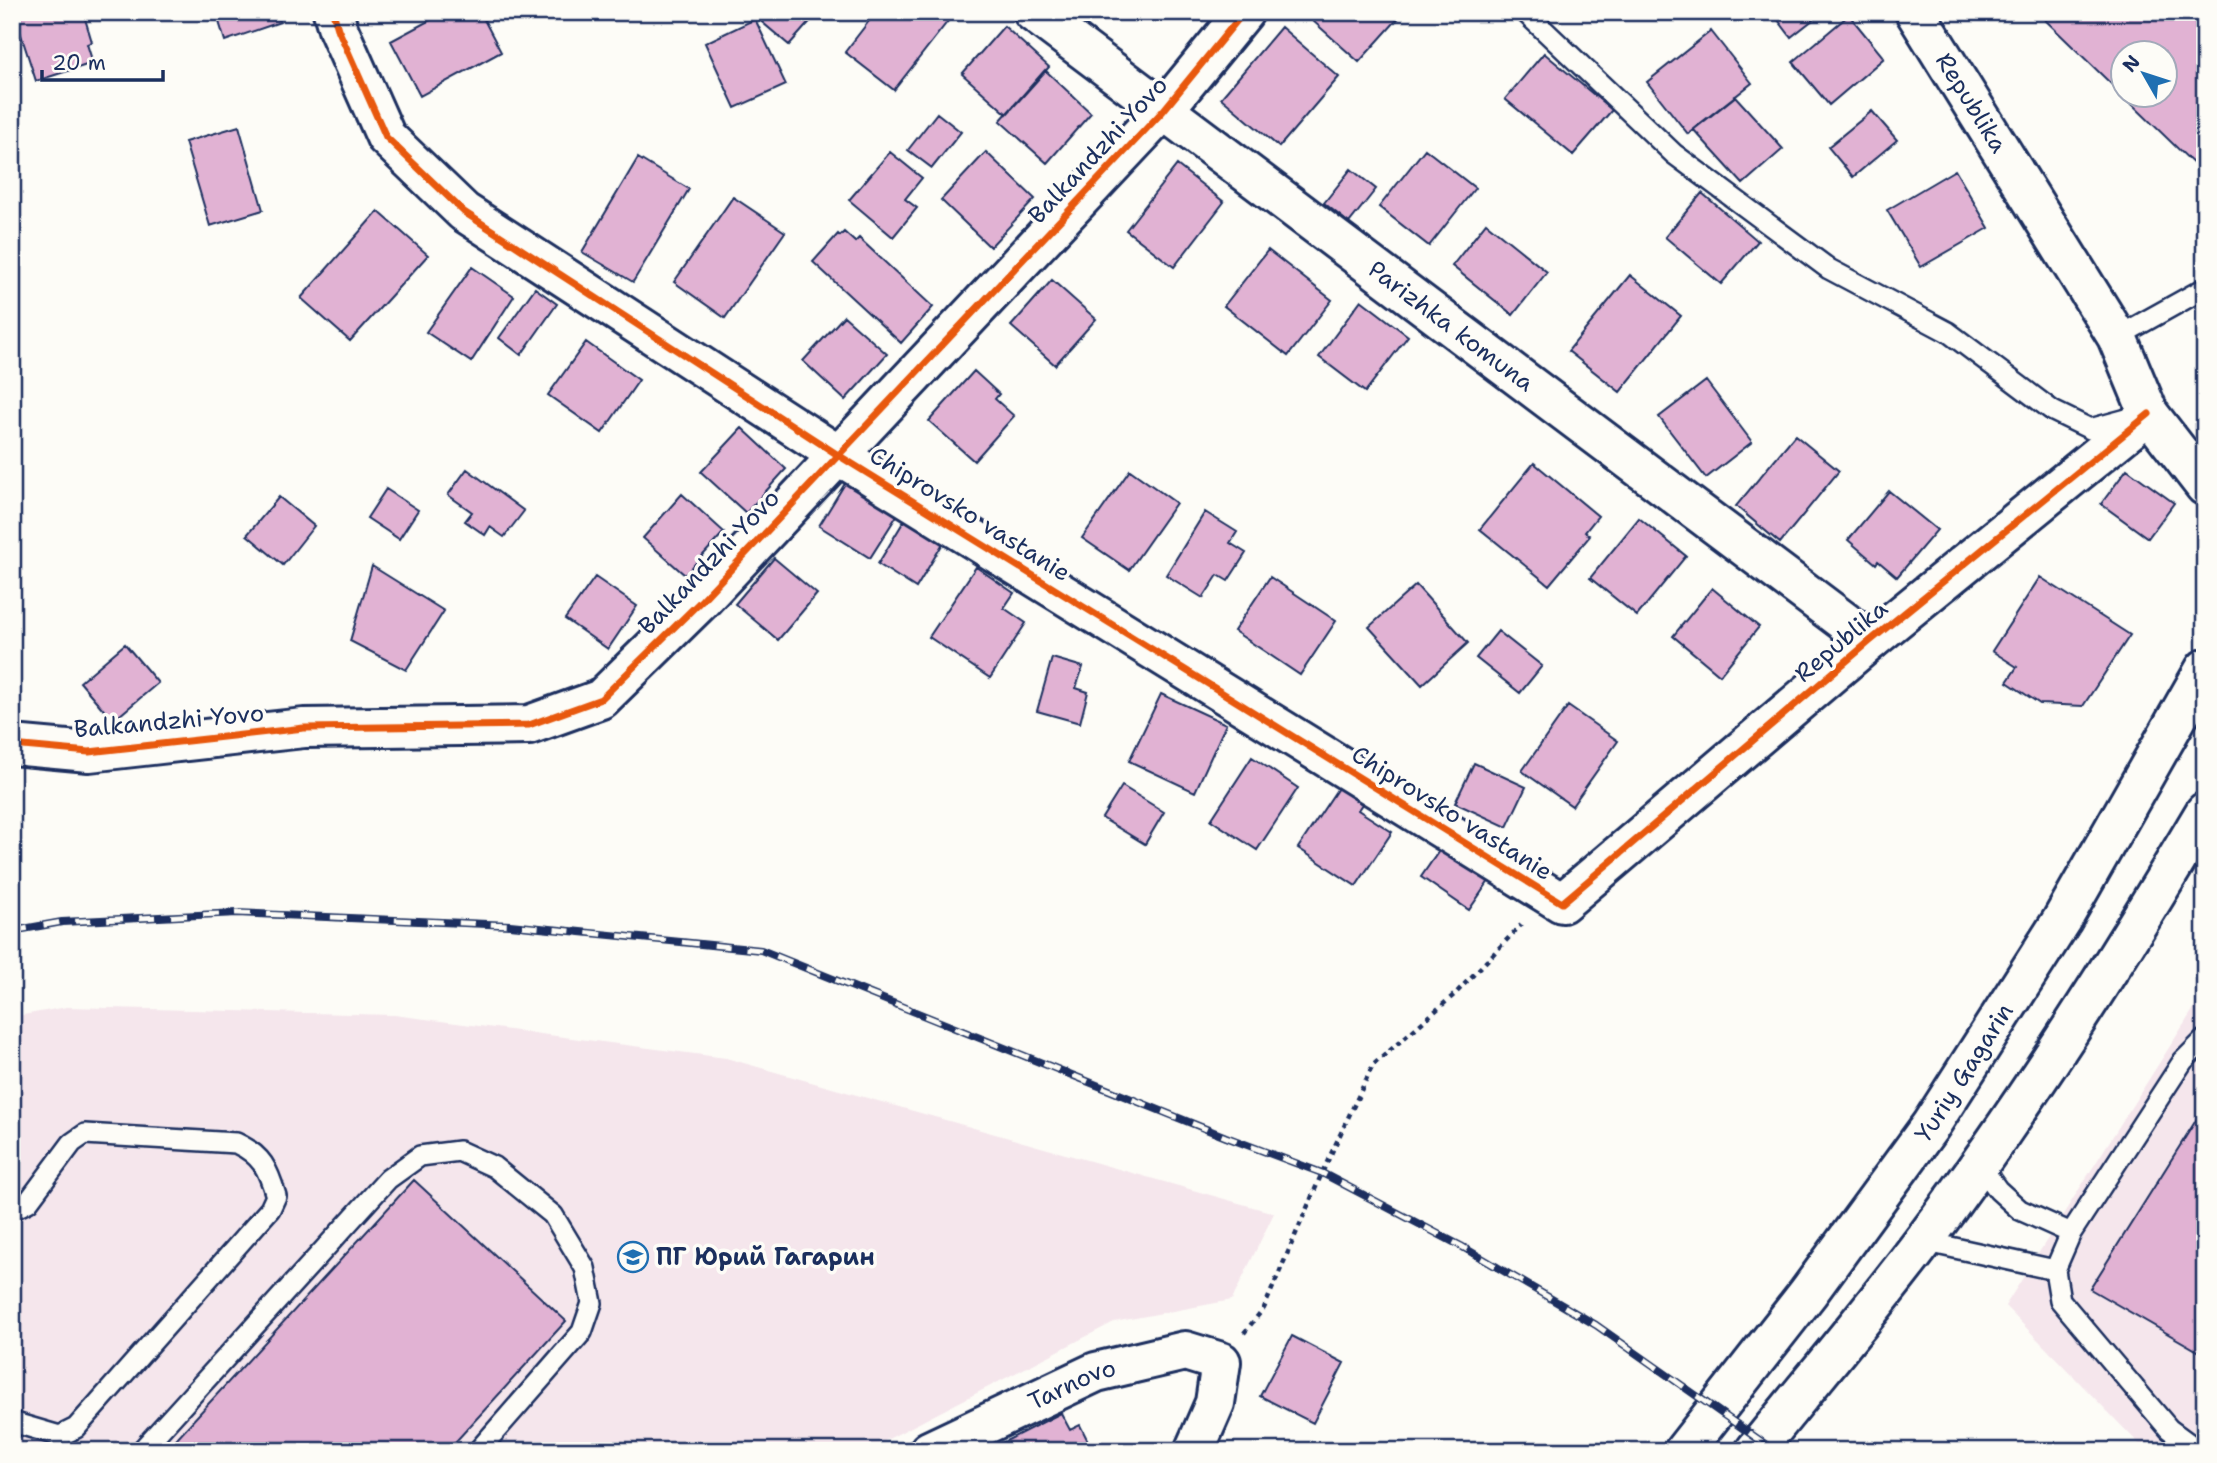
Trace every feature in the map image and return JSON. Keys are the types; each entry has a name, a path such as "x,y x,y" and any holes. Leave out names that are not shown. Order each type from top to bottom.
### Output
{"street":[{"name":"Chiprovsko vastanie","path":"333,12 386,137 464,212 838,455 1562,903"},
{"name":"Parizhka komuna","path":"1033,12 1870,641"},
{"name":"Balkandzhi Yovo","path":"12,745 89,752 304,728 529,725 601,699 702,600 1163,111 1244,12"},
{"name":"Republika","path":"1915,12 2117,337 2149,414 2205,486"},
{"name":"Republika","path":"1562,903 1870,641 2149,414"},
{"path":"2149,414 2205,438"},
{"name":"Yuriy Gagarin","path":"1684,1451 1808,1293 1931,1125 2063,920 2205,669"},
{"path":"1755,1451 1923,1241 1979,1164 2126,945 2205,812"},
{"name":"Tarnovo","path":"929,1451 1096,1372 1185,1351 1220,1362"},
{"path":"1194,1451 1215,1403 1220,1362"}],"lane":[{"path":"1525,12 1674,154 1829,269 1948,332 2053,411 2090,429 2149,414"},
{"path":"2117,337 2205,288"},
{"path":"2199,1451 2169,1429 2060,1300 2054,1270 2071,1233 2183,1061 2205,1039"},
{"path":"12,1210 28,1202 72,1143 85,1134 236,1143 253,1151 264,1166 275,1196 270,1209 76,1428 60,1436 12,1422"},
{"path":"141,1451 388,1180 420,1156 459,1151 494,1167 553,1215 585,1268 592,1303 582,1332 478,1451"},
{"path":"1979,1164 1998,1190 2020,1210 2071,1233"},
{"path":"1923,1241 2054,1270"}],"path":[{"path":"1220,1362 1264,1308 1322,1173 1373,1065 1455,994 1518,926 1562,903"}],"shaded area":[{"path":"2205,991 2205,1451 2146,1451 2005,1306"},
{"name":"ПГ Юрий Гагарин","path":"67,1007 394,1015 726,1058 1274,1213 1232,1300 1114,1322 865,1451 12,1451 12,1017"}],"building":[{"path":"28,12 83,12 92,42 87,44 93,63 36,81 15,16"},
{"path":"216,12 277,12 280,22 225,41"},
{"path":"445,12 480,12 501,52 420,96 391,41"},
{"path":"750,12 808,12 814,17 789,45"},
{"path":"876,12 955,12 894,90 845,52"},
{"path":"1320,12 1404,12 1359,62 1313,21"},
{"path":"1772,12 1823,12 1791,37"},
{"path":"2205,12 2205,175 2136,108 2178,108 2178,38 2108,38 2108,81 2039,14"},
{"path":"1849,15 1884,58 1829,105 1793,62"},
{"path":"755,19 786,85 735,108 705,43"},
{"path":"1004,26 1049,67 1007,114 962,74"},
{"path":"1281,27 1339,77 1279,147 1221,98"},
{"path":"1711,31 1752,83 1688,134 1647,82"},
{"path":"1544,53 1612,110 1573,155 1505,99"},
{"path":"1045,70 1091,113 1047,163 1000,121"},
{"path":"1735,96 1783,149 1743,184 1693,129"},
{"path":"1872,111 1897,140 1853,177 1828,147"},
{"path":"937,113 961,132 932,168 908,150"},
{"path":"239,126 263,210 210,226 185,142"},
{"path":"1425,149 1475,188 1429,246 1379,207"},
{"path":"890,152 922,178 905,199 917,208 893,237 849,200"},
{"path":"986,152 1035,199 990,247 941,200"},
{"path":"638,158 689,189 633,282 582,252"},
{"path":"1177,165 1224,202 1174,267 1126,230"},
{"path":"1351,169 1376,189 1349,223 1324,203"},
{"path":"1955,170 1989,228 1921,267 1887,210"},
{"path":"1702,193 1758,241 1721,284 1665,237"},
{"path":"733,197 785,232 725,318 674,282"},
{"path":"378,211 428,255 350,341 301,298"},
{"path":"1486,223 1547,272 1513,315 1452,266"},
{"path":"844,232 855,242 859,238 933,307 901,343 813,262 838,234 840,236"},
{"path":"1268,250 1332,300 1288,356 1224,306"},
{"path":"472,267 514,296 471,362 426,332"},
{"path":"1630,275 1681,316 1620,392 1568,351"},
{"path":"1052,280 1096,319 1055,365 1011,326"},
{"path":"535,288 557,304 521,355 499,338"},
{"path":"1361,300 1408,336 1365,392 1319,357"},
{"path":"844,316 887,354 845,400 803,361"},
{"path":"586,342 639,380 602,433 548,395"},
{"path":"974,371 999,394 995,399 1014,416 974,461 929,421"},
{"path":"1706,381 1752,442 1706,478 1659,417"},
{"path":"742,428 786,469 746,513 701,472"},
{"path":"1795,435 1839,471 1780,543 1736,506"},
{"path":"1534,463 1598,516 1585,532 1590,536 1549,585 1480,529"},
{"path":"467,469 524,511 504,537 490,527 485,535 465,521 472,512 448,495"},
{"path":"2127,469 2174,503 2148,538 2101,504"},
{"path":"1130,470 1176,503 1129,570 1082,538"},
{"path":"849,477 901,509 870,558 819,526"},
{"path":"386,489 418,510 399,539 367,518"},
{"path":"1889,491 1937,530 1897,577 1878,561 1876,564 1848,540"},
{"path":"682,494 724,532 685,575 643,538"},
{"path":"279,497 314,526 283,565 247,535"},
{"path":"910,511 948,535 916,588 878,564"},
{"path":"1205,512 1237,532 1230,543 1246,553 1228,581 1218,575 1203,598 1166,575"},
{"path":"1639,518 1686,556 1637,616 1590,578"},
{"path":"774,558 817,594 778,640 735,604"},
{"path":"372,566 444,611 406,670 350,641"},
{"path":"976,567 1014,593 1004,608 1026,623 990,678 929,637"},
{"path":"595,577 637,606 608,649 565,619"},
{"path":"1270,577 1336,621 1300,675 1234,631"},
{"path":"2040,577 2130,635 2083,706 2040,704 2007,682 2017,667 1992,651"},
{"path":"1416,585 1468,643 1422,685 1369,627"},
{"path":"1712,588 1759,627 1720,675 1673,636"},
{"path":"1498,631 1542,666 1520,693 1476,658"},
{"path":"125,644 158,683 113,721 80,682"},
{"path":"1052,658 1083,667 1076,688 1088,692 1080,723 1037,711"},
{"path":"1161,694 1226,724 1195,792 1129,761"},
{"path":"1568,706 1618,741 1572,806 1522,771"},
{"path":"1252,757 1298,788 1257,850 1211,820"},
{"path":"1474,763 1526,787 1507,827 1455,803"},
{"path":"1122,786 1164,812 1145,844 1102,818"},
{"path":"1338,788 1362,804 1358,810 1392,832 1356,886 1298,848"},
{"path":"1443,845 1491,878 1469,910 1421,877"},
{"path":"2205,1106 2205,1355 2090,1289"},
{"path":"414,1180 566,1321 447,1451 165,1451"},
{"path":"1292,1336 1344,1363 1313,1423 1260,1396"},
{"path":"2205,1394 2205,1415 2196,1410"},
{"path":"1061,1413 1070,1430 1080,1425 1093,1451 1001,1451 998,1445"}],"railway":[{"path":"12,931 62,922 237,913 510,925 761,950 1322,1173 1461,1246 1596,1325 1775,1451"}],"cycle path":[{"path":"333,12 386,137 464,212 838,455 1562,903 1870,641 2149,414"},
{"path":"12,745 89,752 304,728 529,725 601,699 702,600 1163,111 1244,12"}],"place":[{"name":"ПГ Юрий Гагарин","path":"633,1257"}]}
